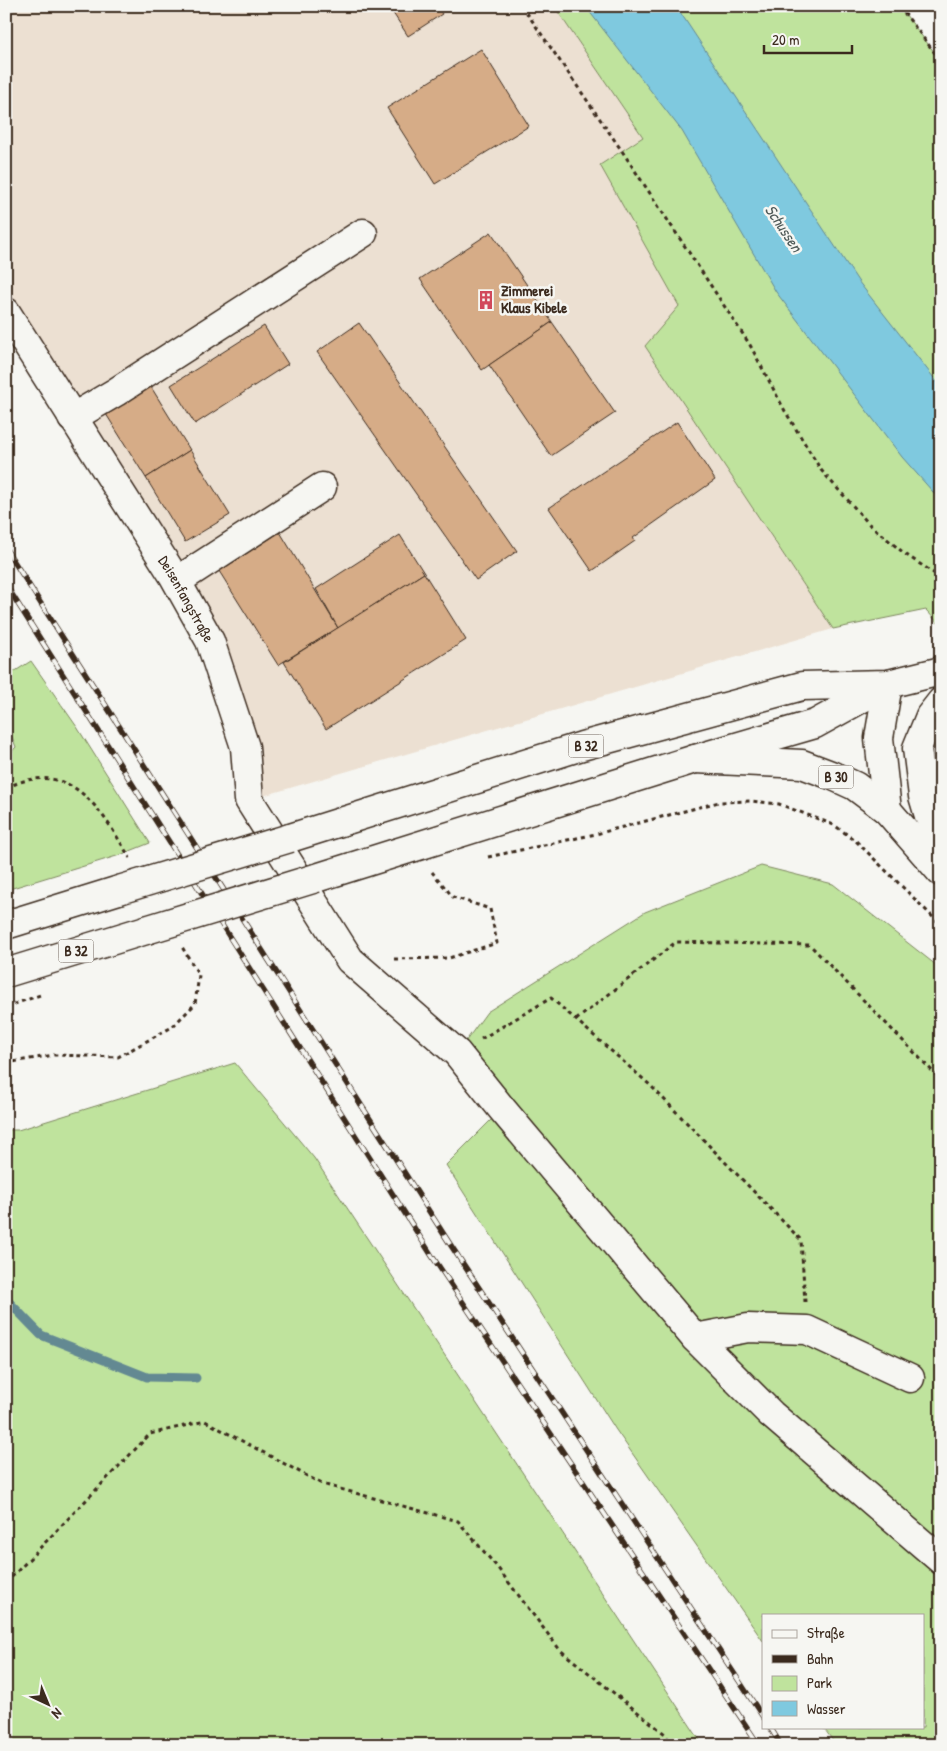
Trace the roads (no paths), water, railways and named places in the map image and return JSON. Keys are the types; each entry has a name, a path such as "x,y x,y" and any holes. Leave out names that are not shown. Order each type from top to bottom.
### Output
{"main road":[{"path":"72,418 363,233"},
{"name":"Deisenfangstraße","path":"6,312 177,581 210,640 245,747 249,800 350,960 457,1053 695,1338"},
{"path":"177,581 322,487"},
{"name":"B 32","path":"6,925 582,746 802,686 888,684 941,671"},
{"path":"887,810 879,738 888,684"},
{"name":"B 32","path":"6,973 695,759 815,724 888,684"},
{"path":"941,702 930,716 917,748 923,796 929,816 941,838"},
{"name":"B 30","path":"695,759 802,764 855,786 887,810 941,872"},
{"path":"695,1338 748,1328 807,1330 910,1378"},
{"path":"695,1338 771,1414 941,1560"}],"water":[{"name":"Schussen","path":"585,6 676,6 858,281 941,387 941,501 902,457 776,292 682,131"}],"waterway":[{"path":"6,1299 41,1335 147,1377 196,1378"}],"railway":[{"path":"6,549 450,1244 762,1715"},
{"path":"6,585 432,1256 759,1745"},
{"path":"771,1728 781,1745"}],"place":[{"name":"Zimmerei Klaus Kibele","path":"486,300"}]}
